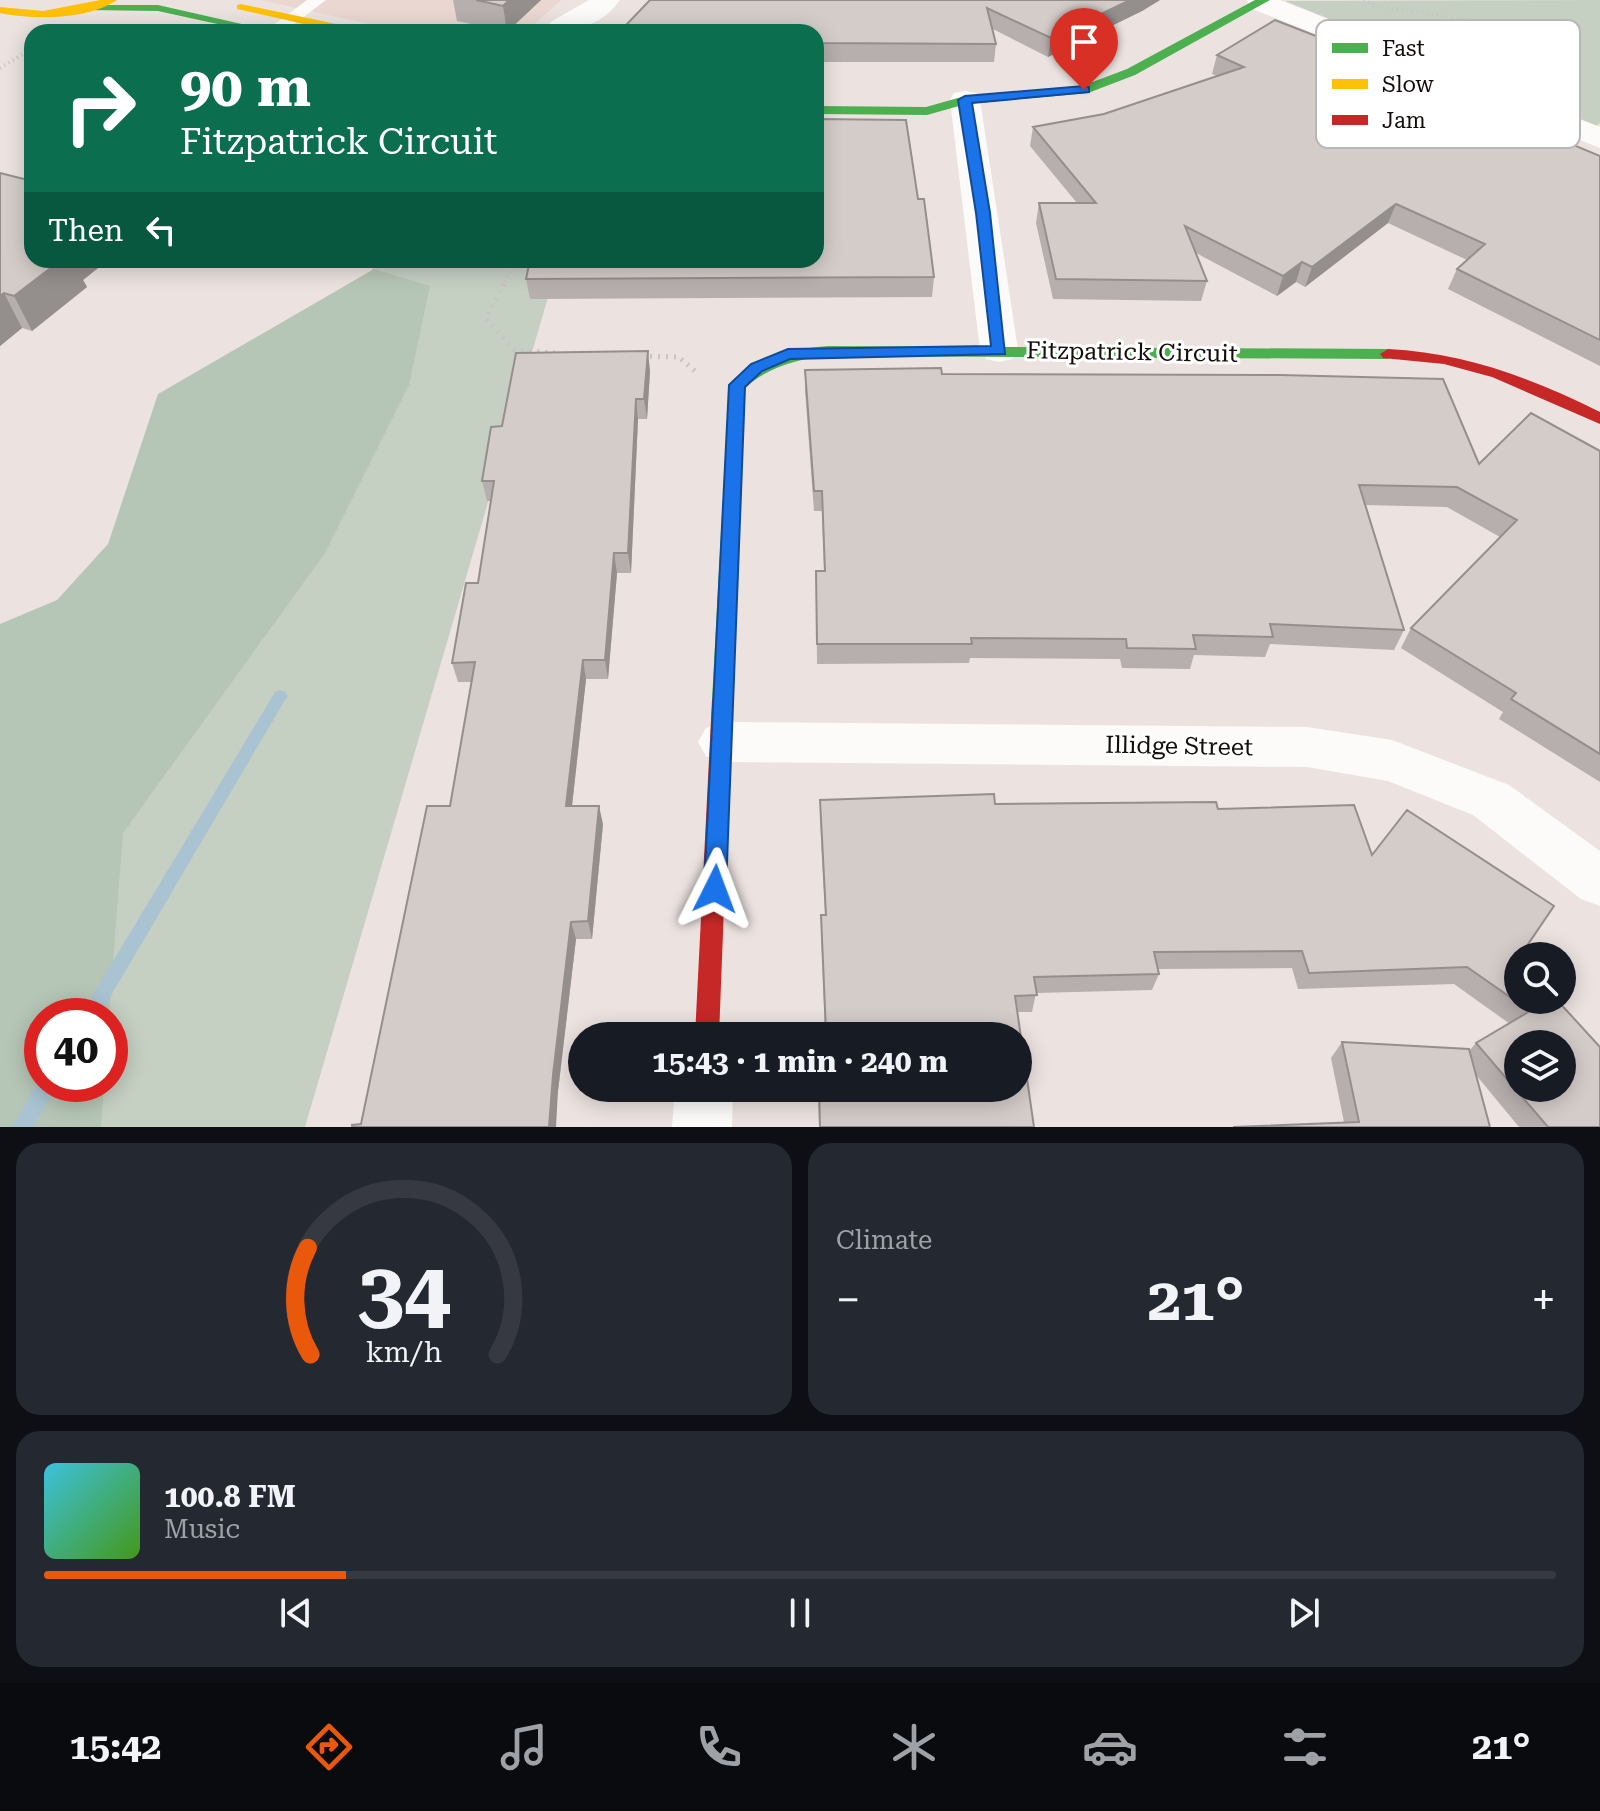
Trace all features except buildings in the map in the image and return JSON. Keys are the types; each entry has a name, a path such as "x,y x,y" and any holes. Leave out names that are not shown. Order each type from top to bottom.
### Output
{"street":[{"path":"44,24 111,0"},
{"path":"212,0 320,24"},
{"path":"824,110 927,111 965,100 1058,94 1097,86 1131,72 1262,1 1316,23"},
{"path":"91,8 158,8 234,24"},
{"path":"0,10 42,16 71,14"},
{"path":"566,24 573,19 594,15"},
{"path":"17,34 24,31"},
{"path":"929,92 965,100"},
{"path":"965,100 983,213 999,350"},
{"path":"1580,130 1600,138"},
{"name":"Fitzpatrick Circuit","path":"737,385 756,367 788,354 999,350 1422,354 1466,360 1509,372 1600,419"},
{"path":"708,1022 737,385"},
{"name":"Illidge Street","path":"723,742 1321,749 1392,761 1491,800 1600,882"},
{"path":"702,1127 703,1102"}],"lane":[{"path":"284,24 318,0"}],"path":[{"path":"1364,0 1375,6 1466,20"},
{"path":"0,68 24,54"},
{"path":"512,268 486,319 515,350 557,353"},
{"path":"632,356 679,357 700,375 737,385"}],"shaded area":[{"path":"260,0 561,0 535,24 369,24"}],"green space":[{"path":"1600,0 1600,123 1595,127 1580,121 1580,20 1332,20 1285,1"},
{"path":"373,268 557,268 305,1127 0,1127 0,726"},
{"path":"374,269 430,286 409,385 325,553 123,833 110,998 24,998 24,1102 103,1102 101,1127 0,1127 0,624 57,600 108,544 158,394"}],"waterway":[{"path":"100,998 280,696"},
{"path":"22,1127 37,1102"}],"traffic: fast":[{"path":"824,110 927,111 965,100 1084,90 1131,72 1264,0"},
{"path":"91,8 158,8 233,24"},
{"path":"722,700 737,385 769,364 803,354 828,351 1388,354"}],"traffic: slow":[{"path":"0,10 56,14 111,0"},
{"path":"241,7 319,24"}],"traffic: jam":[{"path":"1388,354 1417,355 1471,365 1523,383 1600,419"},
{"path":"708,1022 722,700"}],"route":[{"path":"715,889 737,385 756,367 788,354 999,350 983,213 965,100 1084,90"}]}
